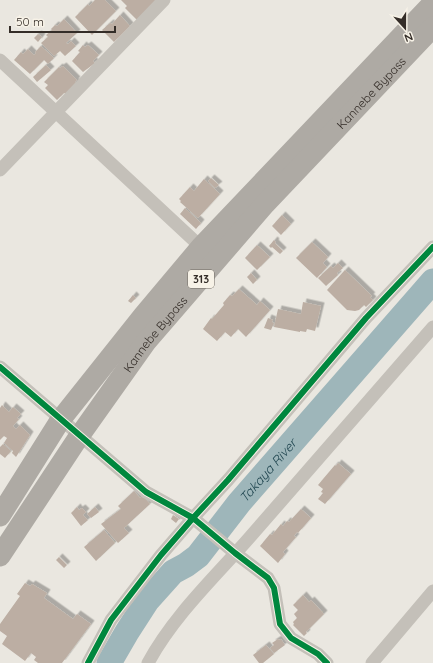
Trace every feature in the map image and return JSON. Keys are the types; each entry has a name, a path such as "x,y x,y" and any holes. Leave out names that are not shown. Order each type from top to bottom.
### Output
{"highway":[{"name":"Kannebe Bypass","path":"0,516 61,420 143,316 201,247 433,4"},
{"name":"Kannebe Bypass","path":"0,556 80,435 146,342 255,216 433,27"}],"street":[{"path":"0,170 164,0"},
{"path":"0,60 201,247"},
{"path":"88,663 111,620 136,586 196,520 233,474 366,318 433,247"},
{"path":"148,663 155,649 187,607 433,327"},
{"path":"0,367 146,492 196,520 268,578 274,588 280,624 291,638 318,654 327,663"},
{"path":"372,663 433,591"}],"building":[{"path":"95,0 105,0 116,11 92,35 75,17 88,4 89,6"},
{"path":"121,0 156,0 137,20 125,8 127,6"},
{"path":"120,15 130,26 114,42 102,30 110,23 112,24"},
{"path":"64,19 77,33 66,43 68,44 71,41 76,46 65,56 60,51 54,56 41,43 48,37 46,35 52,30 51,29 55,25 57,26"},
{"path":"38,34 42,37 38,42 34,38"},
{"path":"83,45 85,47 88,45 99,55 93,61 95,63 83,72 72,61 80,52 78,51"},
{"path":"41,46 54,58 48,64 44,60 30,74 14,60 21,52 23,54 28,49 34,55"},
{"path":"46,65 51,70 37,82 33,77"},
{"path":"63,66 77,80 75,82 77,83 66,94 64,93 57,100 45,88 48,85 44,82 59,67 60,68"},
{"path":"211,178 219,185 215,188 208,181"},
{"path":"204,179 220,194 198,218 180,202 181,201 179,199 190,187 194,191"},
{"path":"185,208 201,223 196,229 180,214"},
{"path":"282,215 291,224 281,235 272,226"},
{"path":"274,240 283,251 280,254 269,246"},
{"path":"312,242 328,257 323,263 327,267 317,278 296,258"},
{"path":"257,245 270,257 257,270 245,258"},
{"path":"338,263 343,268 326,286 318,278 331,266 333,268"},
{"path":"345,270 372,296 370,297 373,300 366,307 364,305 359,310 347,310 327,290"},
{"path":"251,273 257,280 253,284 247,277"},
{"path":"239,289 257,305 260,301 270,310 246,337 238,329 231,337 225,332 217,341 203,329 211,318 212,319 224,305 223,303 230,295 232,296"},
{"path":"133,295 136,298 131,303 128,301"},
{"path":"303,302 321,306 315,331 307,329 306,332 300,332 274,327 278,309 301,314"},
{"path":"268,318 273,320 272,322 274,323 271,330 264,328"},
{"path":"2,405 9,412 13,407 21,414 13,426 16,429 20,425 30,435 16,457 12,453 13,451 4,443 7,438 4,436 0,440 0,408"},
{"path":"3,444 11,451 5,458 0,454 0,447"},
{"path":"338,463 351,474 325,504 318,499 323,493 321,492 323,489 318,485"},
{"path":"134,491 140,498 143,496 150,504 124,528 129,533 118,543 101,524 121,509 118,506"},
{"path":"77,507 79,510 82,508 86,512 83,515 88,520 81,526 71,513"},
{"path":"95,507 99,512 91,518 87,514"},
{"path":"301,509 311,518 294,536 296,537 283,552 285,554 278,563 260,546 281,524 283,526 287,521 289,522"},
{"path":"173,515 179,519 176,523 171,519"},
{"path":"104,530 115,543 96,561 84,547"},
{"path":"59,557 67,565 64,568 56,560"},
{"path":"25,583 30,586 32,584 47,593 44,598 73,619 77,614 91,624 62,663 38,663 34,660 36,657 31,653 25,661 2,644 7,636 0,631 0,624 20,596 17,594"},
{"path":"303,595 309,602 311,600 324,614 306,632 307,633 304,636 293,625 293,622 297,618 294,614 298,610 293,605"},
{"path":"278,639 281,639 285,645 274,653 270,648 274,645 272,643"},
{"path":"266,645 274,654 263,663 259,663 253,655"}],"waterway":[{"name":"Takaya River","path":"109,663 147,601 173,572 198,556 239,503 433,281"}],"cycle path":[{"path":"88,663 111,620 161,555 228,480 366,318 433,247"},
{"path":"0,367 146,492 193,518 268,578 274,588 280,624 291,638 318,654 327,663"}]}
